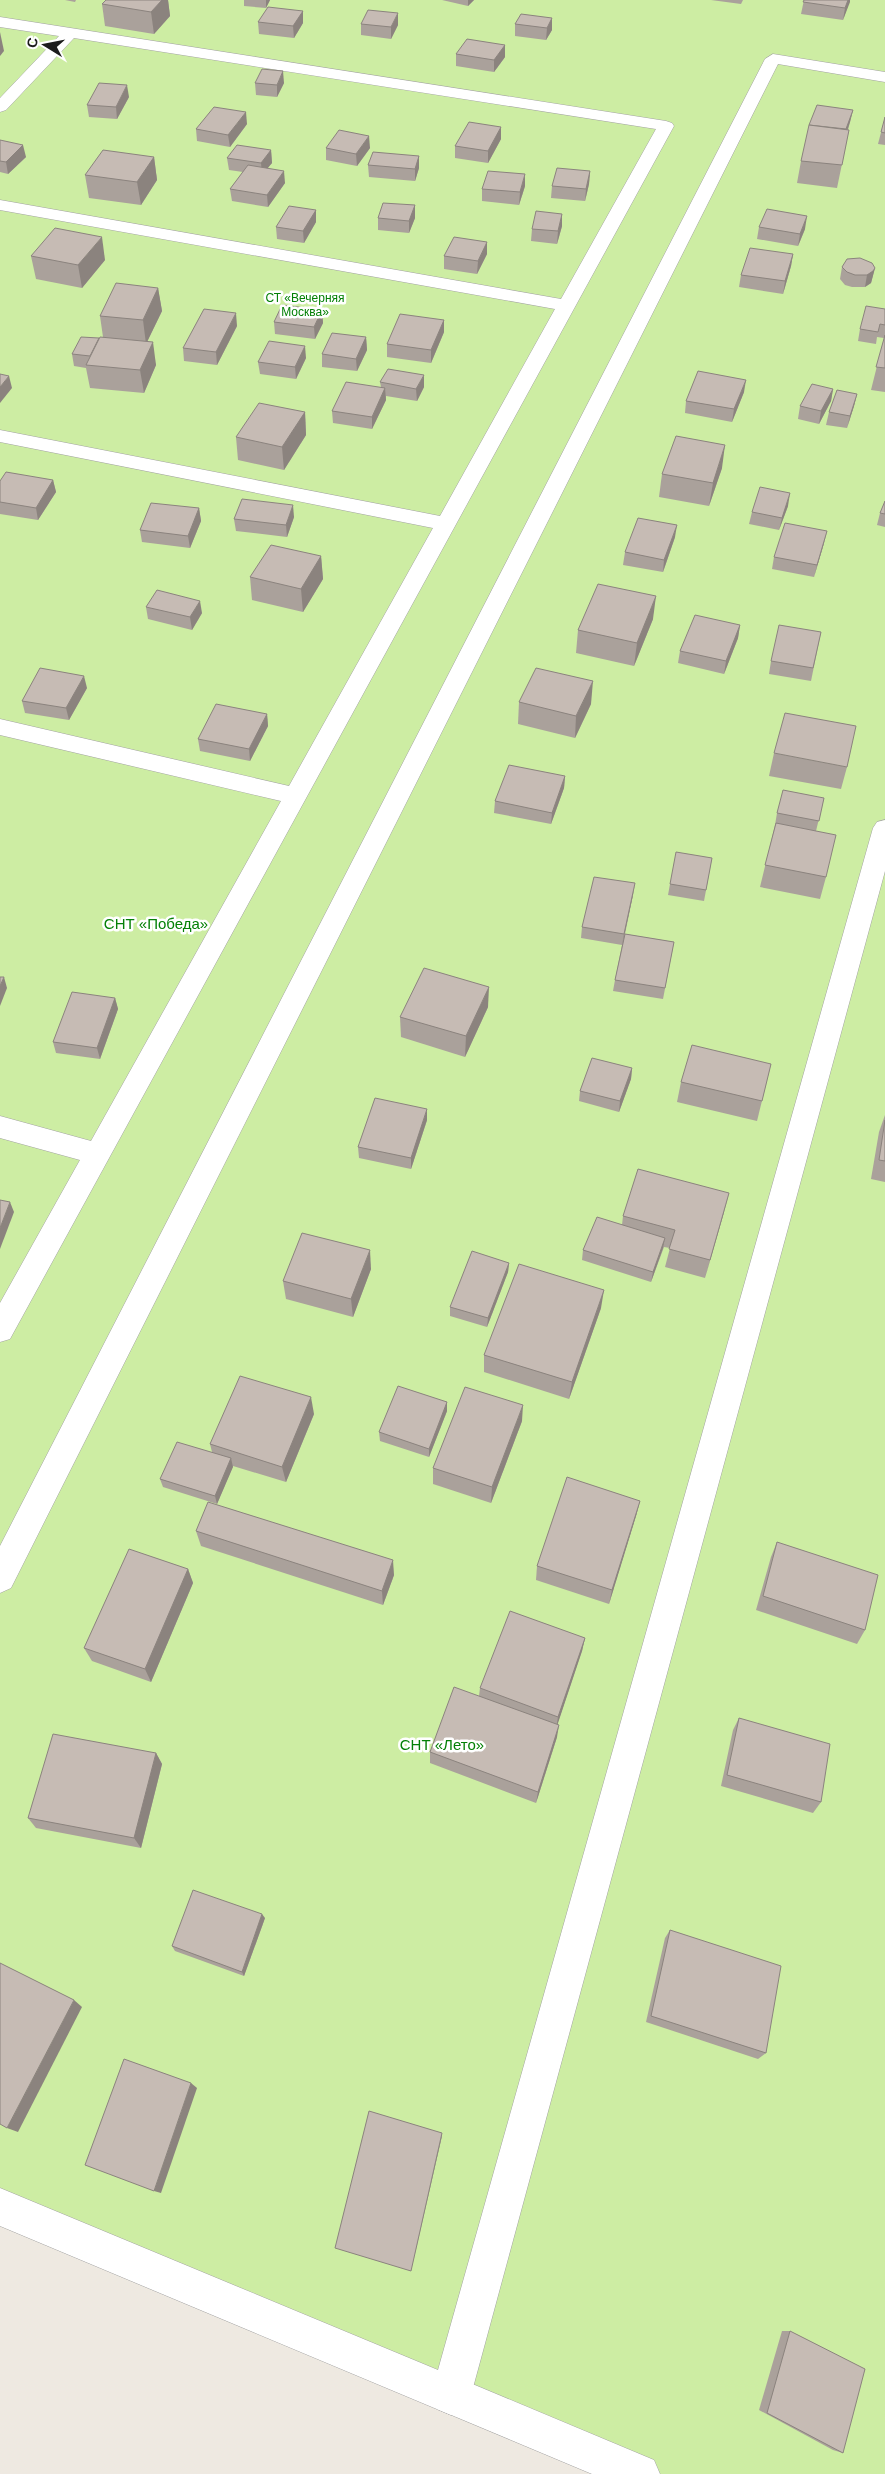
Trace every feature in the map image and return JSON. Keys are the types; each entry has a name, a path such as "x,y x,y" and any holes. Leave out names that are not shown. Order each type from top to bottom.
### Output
{"street":[{"path":"0,22 666,126 0,1330"},
{"path":"0,107 70,33"},
{"path":"0,1578 773,59 885,77"},
{"path":"0,205 567,306"},
{"path":"0,436 446,524"},
{"path":"0,728 296,796"},
{"path":"451,2395 885,828"},
{"path":"0,1127 98,1154"},
{"path":"0,2207 640,2474"}],"green space":[{"name":"СНТ «Лето»","path":"0,0 885,0 885,2474 640,2474 0,2207"}],"building":[{"path":"106,0 162,0 151,12 102,4"},
{"path":"804,0 848,0 845,8 803,2"},
{"path":"268,7 303,11 293,26 258,22"},
{"path":"368,10 398,13 391,27 361,24"},
{"path":"521,14 552,18 547,28 515,24"},
{"path":"467,39 505,45 494,60 456,54"},
{"path":"262,69 283,71 277,85 255,83"},
{"path":"99,83 127,85 116,107 87,105"},
{"path":"817,105 853,110 846,129 809,125"},
{"path":"214,107 246,112 228,135 196,129"},
{"path":"885,117 885,133 881,132"},
{"path":"469,122 501,127 488,151 455,146"},
{"path":"809,125 849,130 842,165 801,161"},
{"path":"339,130 369,136 356,154 326,148"},
{"path":"0,140 23,145 6,162 0,161"},
{"path":"237,145 271,150 261,163 227,158"},
{"path":"103,150 154,157 137,182 85,175"},
{"path":"373,152 419,156 415,169 368,165"},
{"path":"248,165 284,171 267,195 230,189"},
{"path":"557,168 590,171 586,189 552,186"},
{"path":"488,171 525,174 520,192 482,189"},
{"path":"383,203 415,205 409,221 378,218"},
{"path":"289,206 316,210 303,231 276,227"},
{"path":"767,209 807,216 800,234 759,227"},
{"path":"536,211 562,214 558,231 532,229"},
{"path":"55,228 102,237 78,265 31,256"},
{"path":"454,237 487,242 478,261 444,256"},
{"path":"750,248 793,254 785,281 741,275"},
{"path":"860,258 872,263 875,268 873,271 867,275 855,275 847,272 842,267 847,259"},
{"path":"116,283 158,288 143,320 100,316"},
{"path":"282,305 322,310 314,327 274,322"},
{"path":"866,306 885,309 885,325 880,324 878,332 860,329"},
{"path":"204,309 236,313 216,352 183,348"},
{"path":"400,314 444,320 431,350 387,344"},
{"path":"332,333 366,337 356,359 322,354"},
{"path":"885,335 885,368 876,367"},
{"path":"81,337 99,338 90,356 72,354"},
{"path":"100,337 153,342 140,370 86,365"},
{"path":"269,341 305,346 295,367 258,362"},
{"path":"388,369 424,375 416,389 380,382"},
{"path":"698,371 746,380 734,409 686,401"},
{"path":"0,374 9,376 0,387"},
{"path":"346,382 385,388 372,417 332,411"},
{"path":"812,384 833,389 821,411 800,406"},
{"path":"837,390 857,394 850,416 829,412"},
{"path":"259,403 305,412 282,447 236,437"},
{"path":"676,436 725,445 713,483 662,474"},
{"path":"6,472 53,480 36,508 0,502 0,481"},
{"path":"760,487 790,493 782,518 752,512"},
{"path":"242,499 293,505 286,525 234,519"},
{"path":"885,501 885,514 880,513"},
{"path":"151,503 199,508 188,536 140,530"},
{"path":"638,518 677,525 664,560 625,552"},
{"path":"785,523 827,531 817,565 774,557"},
{"path":"271,545 321,556 301,589 250,577"},
{"path":"598,584 656,596 637,643 578,630"},
{"path":"157,590 200,601 190,617 146,607"},
{"path":"695,615 740,625 726,661 680,651"},
{"path":"779,625 821,632 813,668 771,661"},
{"path":"40,668 84,676 66,708 22,701"},
{"path":"536,668 593,681 576,716 519,702"},
{"path":"216,704 267,714 249,749 198,739"},
{"path":"785,713 856,726 847,767 774,753"},
{"path":"509,765 565,776 552,813 495,801"},
{"path":"783,790 824,798 819,821 777,813"},
{"path":"776,823 836,835 826,877 765,865"},
{"path":"676,852 712,858 706,890 670,884"},
{"path":"594,877 635,883 624,934 582,927"},
{"path":"625,934 674,942 665,988 615,980"},
{"path":"424,968 489,987 466,1036 400,1017"},
{"path":"0,977 4,977 0,986"},
{"path":"72,992 115,998 97,1048 53,1042"},
{"path":"692,1045 771,1064 762,1101 681,1082"},
{"path":"592,1058 632,1068 620,1101 580,1091"},
{"path":"375,1098 427,1109 411,1158 358,1147"},
{"path":"885,1120 885,1161 879,1160"},
{"path":"638,1169 729,1193 710,1260 669,1249 675,1230 623,1216"},
{"path":"0,1200 10,1202 0,1228"},
{"path":"597,1217 665,1238 653,1272 583,1250"},
{"path":"302,1233 370,1250 351,1299 283,1281"},
{"path":"472,1251 509,1263 488,1318 450,1307"},
{"path":"519,1264 604,1290 572,1382 484,1355"},
{"path":"240,1376 311,1397 282,1467 210,1444"},
{"path":"398,1386 447,1402 429,1449 379,1432"},
{"path":"465,1387 523,1405 492,1487 433,1468"},
{"path":"177,1442 231,1458 215,1496 160,1479"},
{"path":"567,1477 640,1501 612,1590 537,1566"},
{"path":"208,1502 393,1560 382,1591 196,1531"},
{"path":"777,1542 878,1575 865,1630 763,1596"},
{"path":"129,1549 188,1569 145,1669 84,1648"},
{"path":"510,1611 585,1638 558,1717 480,1688"},
{"path":"454,1687 559,1725 538,1792 430,1752"},
{"path":"739,1718 830,1744 821,1802 727,1775"},
{"path":"53,1734 156,1753 134,1838 28,1818"},
{"path":"193,1890 262,1914 242,1972 172,1946"},
{"path":"670,1930 781,1966 766,2053 651,2016"},
{"path":"0,1963 74,2000 7,2128 0,2124"},
{"path":"124,2059 191,2083 154,2191 85,2165"},
{"path":"369,2111 442,2133 411,2271 335,2248"},
{"path":"790,2331 865,2369 843,2453 767,2413"}],"park label":[{"name":"СТ «Вечерняя Москва»","path":"305,305"},
{"name":"СНТ «Победа»","path":"156,924"}]}
